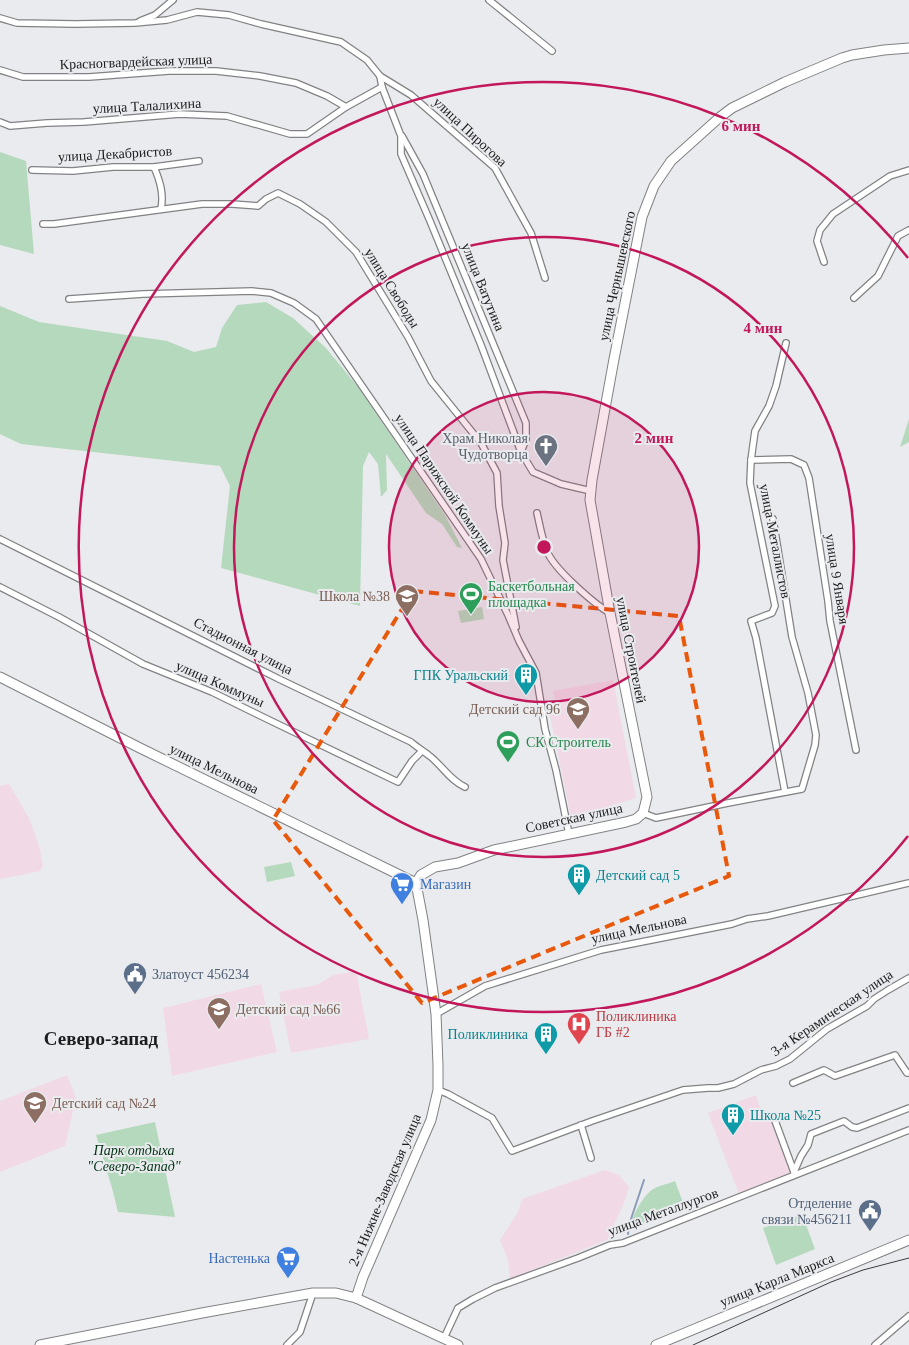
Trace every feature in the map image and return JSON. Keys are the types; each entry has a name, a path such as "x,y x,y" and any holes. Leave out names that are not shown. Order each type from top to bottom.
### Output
{"main road":[{"name":"улица Чернышевского","path":"591,491 614,359 642,217 654,186 671,161 732,108 785,82 852,55 909,48"},
{"name":"улица Строителей","path":"591,491 591,508 610,613 647,797 643,814"},
{"name":"улица Мельнова","path":"0,678 148,753 416,883"},
{"name":"Советская улица","path":"416,883 421,875 435,867 458,862 494,850 626,822 636,819 643,814"},
{"name":"2-я Нижне-Заводская улица","path":"356,1298 363,1277 431,1120 438,1090 436,1014 416,883"},
{"name":"улица Карла Маркса","path":"656,1345 909,1240"},
{"path":"40,1345 313,1293 336,1294 356,1298 452,1343"}],"street":[{"path":"136,23 155,15 173,0"},
{"path":"489,0 552,51"},
{"path":"0,18 16,23 136,23 168,20 197,12 229,16 341,42 367,60 380,76"},
{"name":"Красногвардейская улица","path":"0,70 23,77 89,78 169,71 216,71 296,82 346,107"},
{"name":"улица Ватутина","path":"380,76 382,87 401,136 426,182 526,423 526,439 521,452"},
{"name":"улица Пирогова","path":"380,76 411,95 495,168 531,233 545,278"},
{"path":"346,107 382,87"},
{"name":"улица Талалихина","path":"0,122 10,126 92,122 180,114 235,118 290,134 307,134 346,107"},
{"name":"улица Ватутина","path":"401,136 401,154 481,346 521,452 533,472 561,484 591,491"},
{"name":"улица Декабристов","path":"32,170 73,171 113,167 154,167 200,160"},
{"path":"154,167 160,180 161,209"},
{"path":"824,262 817,241 820,230 833,214 890,176 909,170"},
{"name":"улица Свободы","path":"43,224 202,204 258,206 266,199 278,193 300,204 326,222 356,252 408,338 431,381 481,443 497,473 499,506 505,543 503,560 519,642"},
{"path":"854,298 878,276 898,236 909,230"},
{"name":"улица Парижской Коммуны","path":"69,299 152,293 252,291 272,293 294,303 316,320 481,559 519,642 536,674 545,729 556,770 569,834"},
{"name":"улица Металлистов","path":"785,792 756,638 751,621 772,613 775,606 750,482 755,431 769,406 776,386 786,343"},
{"name":"улица 9 Января","path":"751,460 791,459 804,465 809,478 830,621 856,750"},
{"path":"537,513 547,552 554,564 598,606 610,613"},
{"name":"улица Металлистов","path":"773,520 792,637 808,693 816,734 815,746 802,789"},
{"name":"Стадионная улица","path":"0,539 281,680 412,742 431,757 457,784 465,787"},
{"name":"улица Коммуны","path":"0,586 143,664 212,692 398,782 412,761 422,751"},
{"name":"Советская улица","path":"643,814 656,818 802,789"},
{"name":"улица Мельнова","path":"436,1014 485,986 601,950 732,924 909,883"},
{"name":"3-я Керамическая улица","path":"438,1090 492,1118 512,1151 683,1090 718,1088 734,1084 761,1070 776,1066 790,1059 827,1029 867,1006 874,999 909,978"},
{"path":"793,1083 824,1070 835,1076 894,1055 909,1073"},
{"path":"794,1173 808,1145 811,1134 844,1121 857,1128 909,1108"},
{"path":"762,1114 774,1118 794,1173"},
{"path":"581,1125 591,1158"},
{"name":"улица Металлургов","path":"452,1343 458,1308 495,1288 578,1258 610,1244 623,1243 794,1173 909,1130"},
{"path":"287,1345 300,1332 313,1293"},
{"path":"875,1345 909,1316"}],"highlighted area":[{"path":"413,591 679,616 729,876 422,1003 273,820"}],"shaded area":[{"path":"613,680 636,798 571,818 550,715 558,713 553,691"},
{"path":"9,784 29,818 40,849 43,866 40,871 0,879 0,786"},
{"path":"356,971 369,1039 291,1053 279,992 317,985 333,975"},
{"name":"Детский сад №66","path":"261,984 277,1052 172,1076 163,1008"},
{"name":"Детский сад №24","path":"67,1075 76,1098 65,1146 0,1172 0,1101"},
{"path":"756,1095 760,1107 773,1121 792,1173 739,1194 708,1113"},
{"path":"605,1170 619,1175 629,1187 624,1203 607,1240 510,1279 508,1260 500,1240 518,1212 522,1199"}],"green space":[{"path":"0,152 26,161 34,254 0,245"},
{"path":"266,302 293,318 326,348 358,387 445,515 462,548 457,547 442,524 426,513 386,454 387,490 381,497 378,464 369,452 363,466 360,606 221,568 230,486 220,466 21,444 0,434 0,306 39,322 167,341 194,352 216,347 222,328 237,305"},
{"path":"909,419 909,442 900,447"},
{"name":"Баскетбольная площадка","path":"482,607 484,619 461,623 458,611"},
{"path":"291,862 295,876 267,882 264,867"},
{"name":"Парк отдыха \"Северо-Запад\"","path":"155,1122 175,1217 118,1212 96,1135"},
{"path":"675,1181 685,1208 629,1229 635,1212 646,1195 655,1188"},
{"path":"802,1214 815,1249 776,1265 763,1228"}],"waterway":[{"path":"628,1234 629,1225 644,1180"}],"tram line":[{"path":"693,1345 831,1282 863,1270 909,1258"}],"place":[{"name":"Храм Николая Чудотворца","path":"546,467"},
{"name":"Баскетбольная площадка","path":"471,615"},
{"name":"Школа №38","path":"407,617"},
{"name":"ГПК Уральский","path":"526,696"},
{"name":"Детский сад 96","path":"578,730"},
{"name":"СК Строитель","path":"508,763"},
{"name":"Детский сад 5","path":"579,896"},
{"name":"Магазин","path":"402,905"},
{"name":"Златоуст 456234","path":"135,995"},
{"name":"Детский сад №66","path":"219,1030"},
{"name":"Поликлиника ГБ #2","path":"579,1045"},
{"name":"Поликлиника","path":"546,1055"},
{"name":"Детский сад №24","path":"35,1124"},
{"name":"Школа №25","path":"733,1136"},
{"name":"Отделение связи №456211","path":"870,1232"},
{"name":"Настенька","path":"288,1279"}],"district":[{"name":"Северо-запад","path":"101,1038"}]}
